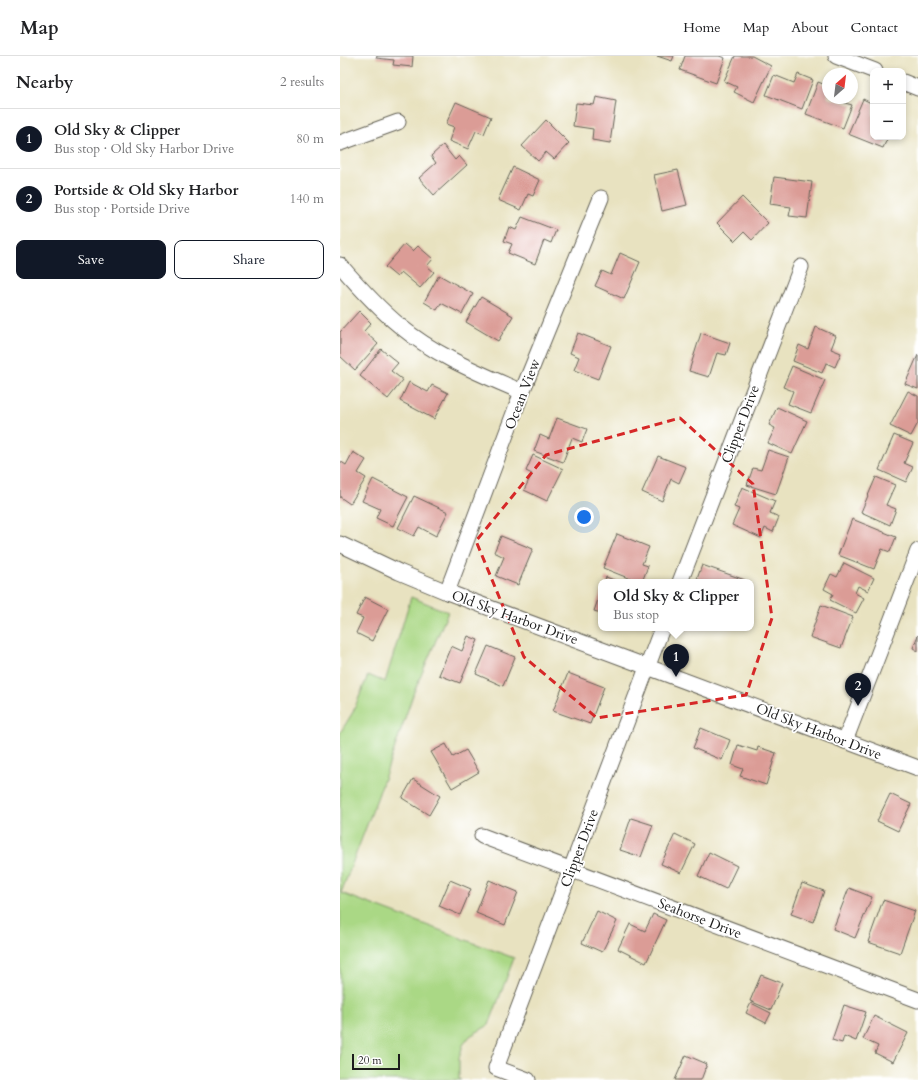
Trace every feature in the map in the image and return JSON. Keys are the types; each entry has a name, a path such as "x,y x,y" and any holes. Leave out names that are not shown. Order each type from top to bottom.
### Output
{"street":[{"path":"836,56 870,69"},
{"path":"906,83 918,88"},
{"path":"340,143 398,122"},
{"name":"Ocean View","path":"447,592 522,392 601,198"},
{"path":"340,265 362,290 402,328 431,348 464,367 522,392"},
{"name":"Clipper Drive","path":"681,579 801,267"},
{"name":"Old Sky Harbor Drive","path":"340,544 399,572 447,592 918,768"},
{"path":"845,741 918,551"},
{"name":"Clipper Drive","path":"528,1080 496,1068 572,870 661,631"},
{"name":"Seahorse Drive","path":"482,836 918,1000"}],"highlighted area":[{"path":"680,418 753,484 772,618 746,695 597,718 524,657 476,541 546,455"}],"green space":[{"path":"411,597 448,612 414,692 378,796 341,893 514,958 489,1025 470,1036 463,1045 459,1058 459,1078 461,1080 340,1080 340,733 353,712 368,675 385,682"}],"building":[{"path":"377,56 413,56 412,67 393,65 394,60 376,58"},
{"path":"657,56 674,56 672,61"},
{"path":"685,56 719,56 725,58 716,83 680,70"},
{"path":"735,56 752,56 771,66 754,102 734,92 737,87 724,81"},
{"path":"798,74 813,80 802,109 766,95 774,75 794,83"},
{"path":"818,82 822,84 822,104 852,105 843,128 806,114"},
{"path":"596,97 616,101 610,143 592,140 593,129 573,126 576,103 594,105"},
{"path":"863,99 870,102 870,140 887,140 883,148 848,134"},
{"path":"456,102 491,117 484,134 476,131 468,149 449,141 454,127 446,124"},
{"path":"546,120 569,143 554,159 546,152 538,161 522,146"},
{"path":"443,145 455,160 459,156 467,165 434,195 419,178 436,163 431,156"},
{"path":"513,167 540,180 533,196 528,194 521,210 498,200"},
{"path":"678,170 687,205 662,211 654,175"},
{"path":"774,177 812,182 807,218 789,216 791,207 770,204"},
{"path":"742,197 768,223 752,240 744,232 735,241 717,223"},
{"path":"522,217 556,230 551,243 544,240 535,264 508,253 512,244 504,241 509,227 516,230"},
{"path":"405,244 413,251 418,246 433,259 427,266 434,272 420,288 401,272 397,277 385,267"},
{"path":"620,253 640,262 624,299 595,286 602,271 611,275"},
{"path":"439,275 473,294 462,314 441,303 437,310 424,302"},
{"path":"481,297 513,316 498,341 466,322"},
{"path":"359,311 371,323 364,331 378,344 355,370 340,356 340,332"},
{"path":"816,327 836,336 831,349 841,353 835,367 826,363 822,373 793,361 799,345 808,349"},
{"path":"578,333 611,346 598,379 574,370 579,357 570,353"},
{"path":"701,333 730,343 726,355 717,353 709,377 689,371"},
{"path":"381,349 398,363 391,371 403,380 388,399 360,376"},
{"path":"918,355 918,389 905,384"},
{"path":"792,366 825,380 811,413 788,404 793,391 783,387"},
{"path":"409,382 428,392 432,385 448,393 434,419 400,401"},
{"path":"908,391 918,396 918,423 911,436 890,426"},
{"path":"777,407 807,421 792,454 768,443 775,428 769,425"},
{"path":"557,418 587,429 582,442 572,438 563,462 534,451 540,435 549,439"},
{"path":"894,435 913,443 904,463 913,467 906,482 879,470"},
{"path":"768,450 789,457 776,494 747,485 753,468 761,470"},
{"path":"353,452 366,460 358,473 366,478 350,504 340,497 340,461 346,465"},
{"path":"533,455 563,469 547,501 524,490 532,474 526,471"},
{"path":"658,456 686,467 679,483 671,479 662,501 642,492"},
{"path":"876,477 895,485 886,505 896,509 890,525 861,512"},
{"path":"373,479 408,497 393,526 376,518 380,509 362,501"},
{"path":"742,487 775,501 770,513 779,517 773,532 765,528 761,538 732,525 739,509 734,507"},
{"path":"414,496 448,512 436,536 419,527 414,536 398,528"},
{"path":"852,519 896,537 890,552 882,549 874,569 838,555"},
{"path":"617,534 649,547 642,564 648,566 643,579 630,579 603,568"},
{"path":"501,536 533,549 518,585 496,576 504,557 494,552"},
{"path":"844,563 874,578 868,591 858,586 855,593 864,598 856,613 830,600 833,594 824,589 831,574 837,577"},
{"path":"702,565 742,579 697,579"},
{"path":"365,597 388,609 372,641 356,633 363,618 356,615"},
{"path":"598,600 598,612 594,611"},
{"path":"821,605 853,617 841,648 810,637"},
{"path":"918,635 918,651 913,648"},
{"path":"468,636 478,640 460,683 439,675 451,646 462,651"},
{"path":"488,646 515,657 503,686 476,674"},
{"path":"568,673 604,687 590,724 553,711"},
{"path":"701,728 730,740 722,760 693,748"},
{"path":"446,744 453,757 466,750 479,772 452,788 431,752"},
{"path":"738,745 757,751 758,747 776,753 766,785 740,776 743,769 732,765"},
{"path":"413,779 440,796 429,815 402,798"},
{"path":"890,794 911,804 898,831 877,821"},
{"path":"631,818 653,825 641,857 620,850"},
{"path":"675,834 695,844 681,873 661,864"},
{"path":"709,852 737,866 726,889 698,876"},
{"path":"450,880 471,889 460,915 439,906"},
{"path":"489,880 518,892 505,925 476,913"},
{"path":"802,883 824,891 813,922 791,914"},
{"path":"849,888 872,897 855,938 833,929"},
{"path":"883,900 915,911 900,953 868,942"},
{"path":"597,911 617,921 602,952 582,943"},
{"path":"653,914 666,920 646,963 618,949 630,924 645,931"},
{"path":"761,975 782,983 771,1010 750,1001"},
{"path":"751,1003 771,1013 766,1023 746,1013"},
{"path":"844,1005 866,1012 856,1041 844,1036 842,1043 832,1040"},
{"path":"874,1016 908,1033 893,1062 875,1053 878,1046 863,1039"},
{"path":"686,1055 707,1064 701,1080 675,1080"}],"place":[{"name":"Old Sky & Clipper","path":"676,677"},
{"name":"Portside & Old Sky Harbor","path":"858,706"}]}
